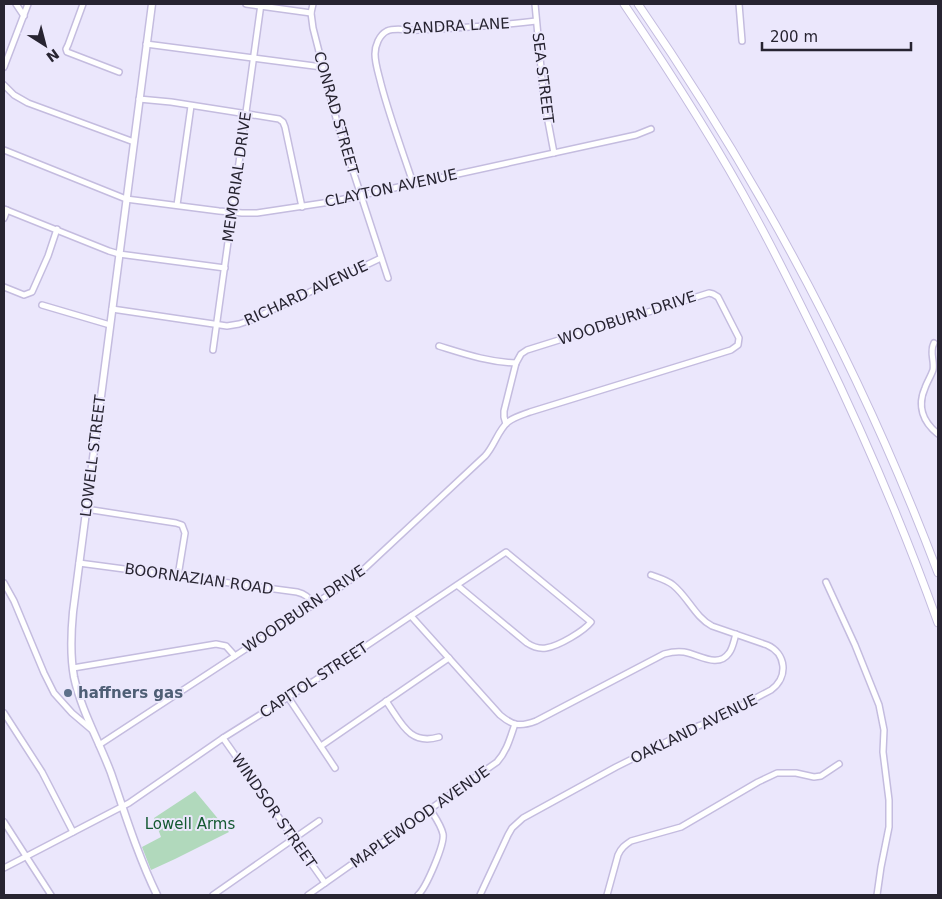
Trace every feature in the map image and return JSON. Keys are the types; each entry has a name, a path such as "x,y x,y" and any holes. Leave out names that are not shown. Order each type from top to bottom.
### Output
{"highway":[{"path":"624,4 721,156 776,254 827,358 891,499 938,623"},
{"path":"638,4 734,154 808,282 867,402 938,573"}],"main road":[{"name":"LOWELL STREET","path":"152,4 72,612 71,638 73,668 77,687 148,876 157,895"}],"street":[{"path":"16,4 24,16"},
{"path":"4,67 28,4"},
{"path":"83,4 67,47 67,52 119,72"},
{"path":"246,4 311,13"},
{"name":"CONRAD STREET","path":"312,4 313,28 337,122 388,278"},
{"name":"SEA STREET","path":"535,4 544,100 554,153"},
{"path":"739,4 742,41"},
{"name":"MEMORIAL DRIVE","path":"213,350 261,5"},
{"name":"SANDRA LANE","path":"412,183 386,104 376,64 375,53 381,37 386,32 394,30 465,28 536,21"},
{"path":"146,44 322,67"},
{"path":"4,85 14,95 28,103 134,142"},
{"path":"139,99 171,102 279,119 283,122 302,207"},
{"path":"177,206 191,106"},
{"name":"CLAYTON AVENUE","path":"4,150 126,199 232,212 257,213 330,202 636,135 651,129"},
{"path":"4,218 5,209 119,254 224,268"},
{"path":"4,287 24,295 32,292 48,256 56,229"},
{"name":"RICHARD AVENUE","path":"112,308 232,326 245,322 381,258"},
{"name":"WOODBURN DRIVE","path":"99,745 353,578 372,563 490,451 506,424 516,417 734,349 738,345 739,340 719,299 714,294 709,293 524,351 516,363 504,411 506,424"},
{"path":"42,305 110,325"},
{"path":"934,343 932,347 933,370 921,402 923,417 938,434"},
{"path":"439,346 488,361 516,363"},
{"path":"86,509 182,525 185,533 178,576"},
{"name":"CAPITOL STREET","path":"4,868 122,807 223,738 506,552 591,622 555,646 535,647 457,585"},
{"name":"BOORNAZIAN ROAD","path":"79,563 302,593 313,604"},
{"name":"OAKLAND AVENUE","path":"480,895 508,835 512,828 523,818 616,767 772,690 781,678 783,662 777,651 707,623 672,584 651,575"},
{"path":"826,582 855,645 879,705 884,730 889,827 877,895"},
{"path":"4,583 14,600 54,693 72,714 94,732"},
{"path":"411,616 500,715 515,724 524,725 536,721 664,654 686,652 712,660 722,659 730,652 736,634"},
{"path":"73,668 216,644 226,646 235,656"},
{"path":"321,746 449,658"},
{"path":"288,697 335,768"},
{"path":"386,701 408,733 421,739 439,737"},
{"path":"4,714 42,772 73,832"},
{"name":"MAPLEWOOD AVENUE","path":"308,895 497,762 507,748 515,724"},
{"name":"WINDSOR STREET","path":"223,738 325,883"},
{"path":"607,895 618,855 621,849 631,841 681,827 776,773 821,776 839,764"},
{"path":"418,895 425,885 438,856 443,839 441,828 430,809"},
{"path":"212,895 319,821"},
{"path":"4,822 51,895"}],"green space":[{"name":"Lowell Arms","path":"195,791 229,832 151,870 142,847 161,837 154,818"}],"place":[{"name":"haffners gas","path":"68,693"}]}
